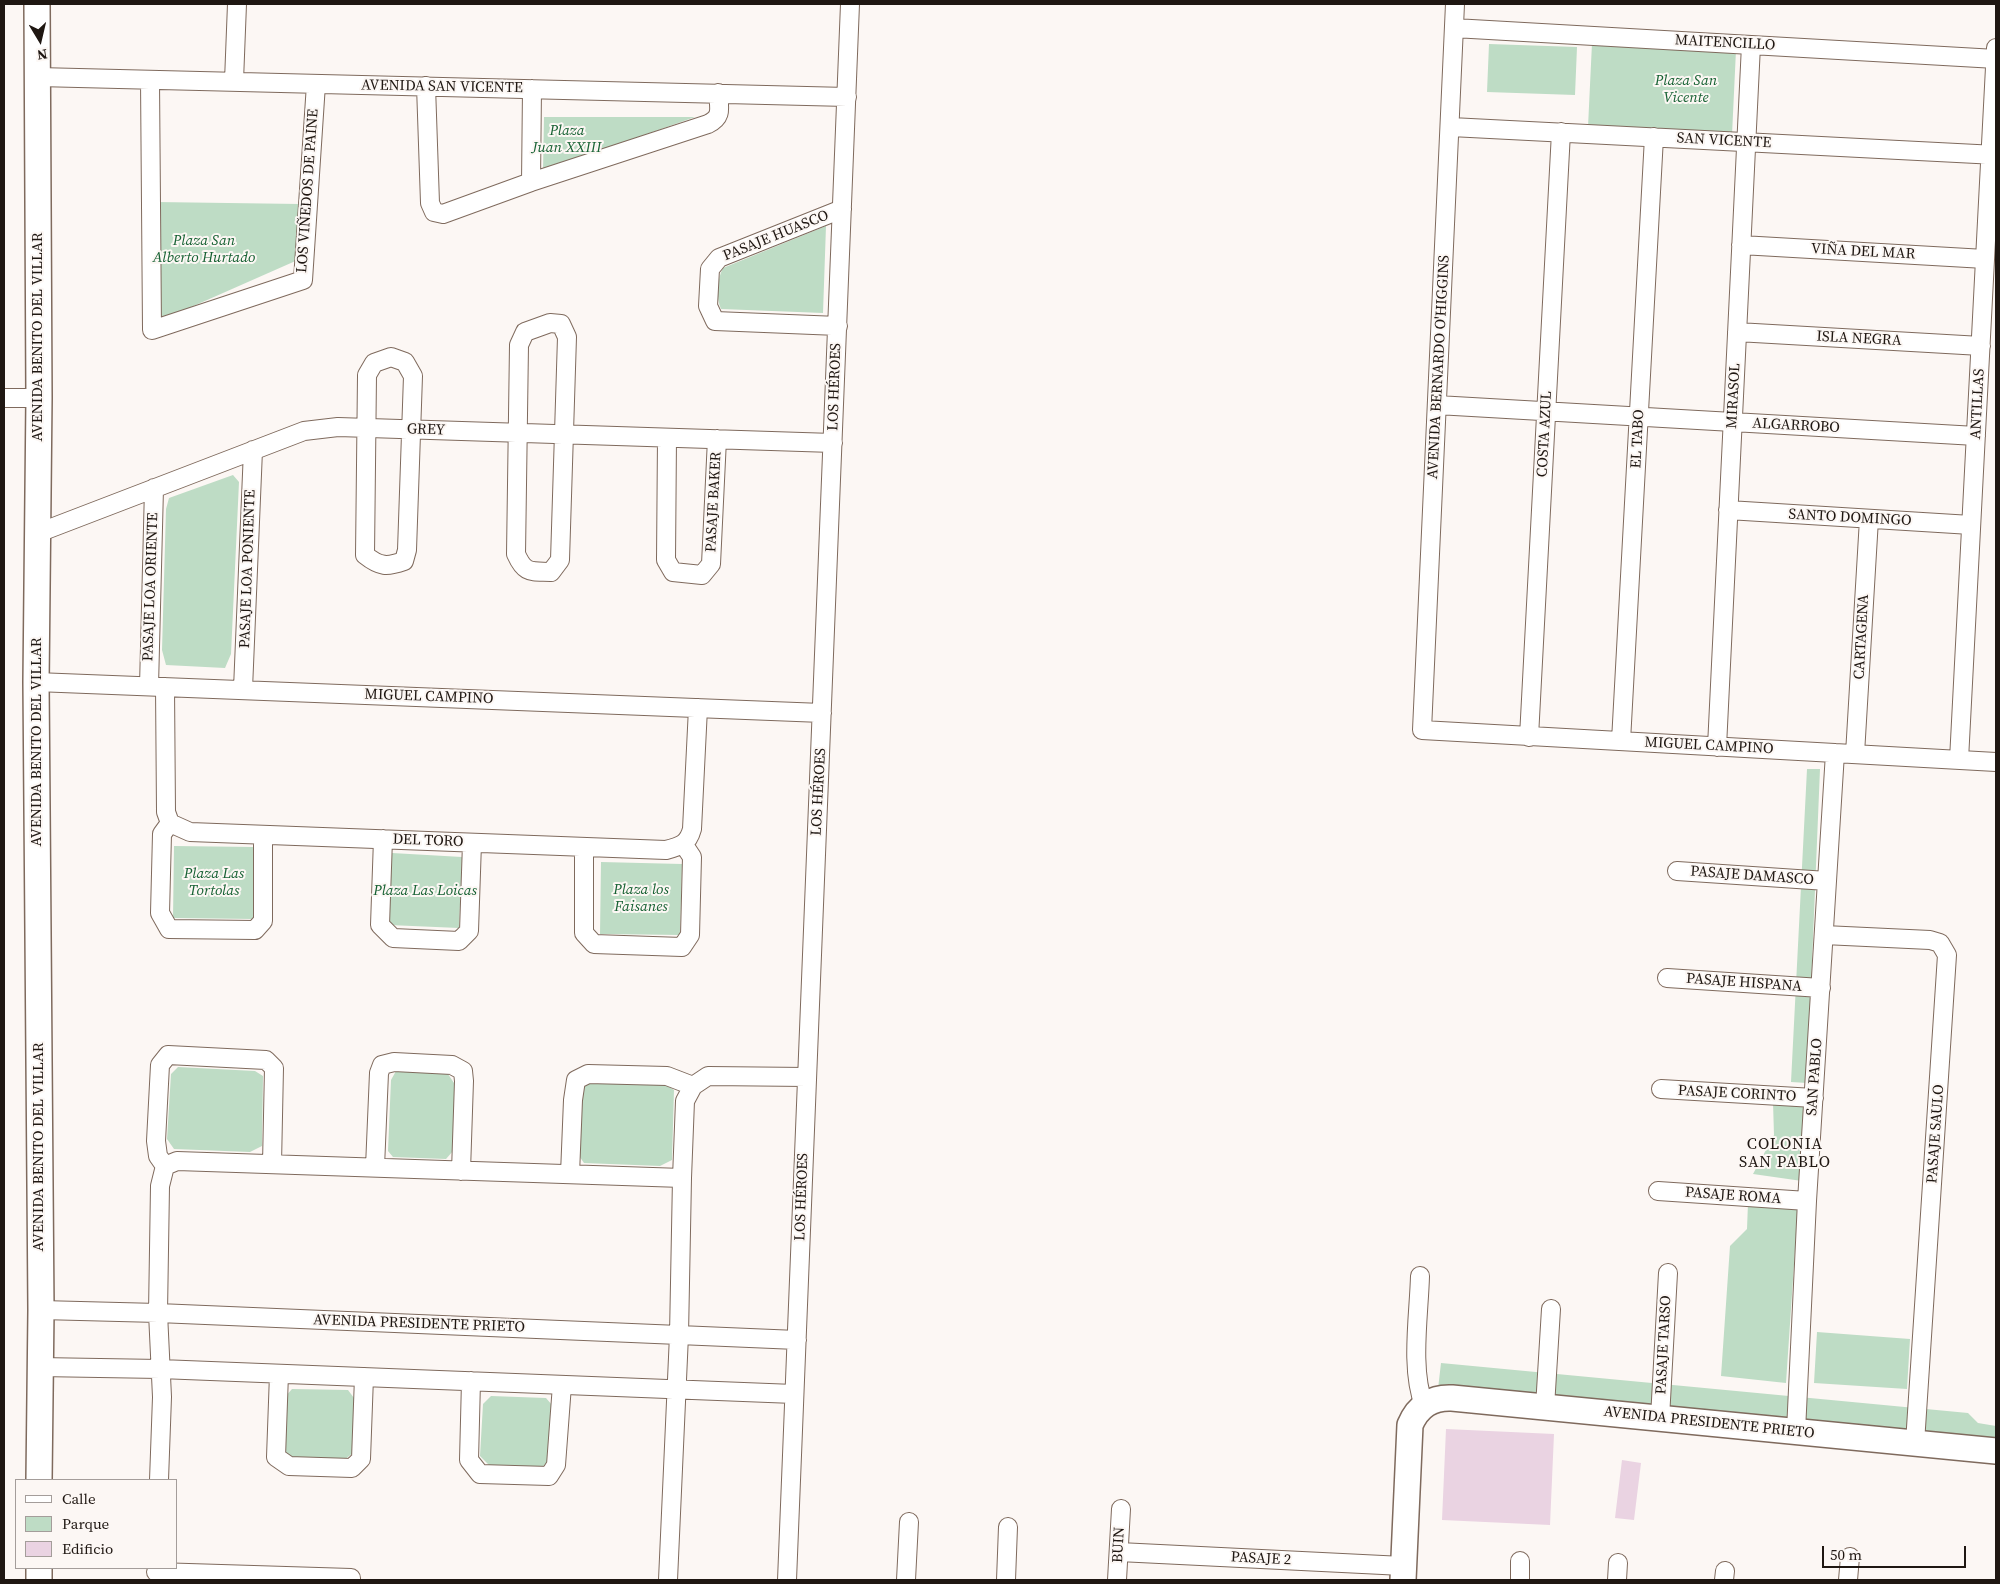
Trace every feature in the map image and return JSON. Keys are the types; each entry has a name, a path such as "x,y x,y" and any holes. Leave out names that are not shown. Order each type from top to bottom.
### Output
{"street":[{"name":"AVENIDA BENITO DEL VILLAR","path":"38,4 39,398 36,682 41,1310 39,1479"},
{"path":"234,82 236,4"},
{"name":"LOS HÉROES","path":"787,1580 850,4"},
{"name":"AVENIDA BERNARDO O'HIGGINS","path":"1422,730 1451,127 1455,4"},
{"name":"MAITENCILLO","path":"1454,28 1996,59"},
{"name":"MIRASOL","path":"1717,746 1751,45"},
{"name":"ANTILLAS","path":"1959,760 1980,346 1993,155 1996,48"},
{"name":"AVENIDA SAN VICENTE","path":"38,77 847,97"},
{"name":"LOS VIÑEDOS DE PAINE","path":"150,80 152,330 303,280 316,84"},
{"path":"426,86 430,202 434,212 443,214 532,182 716,121 720,113 718,94"},
{"path":"532,89 532,182"},
{"name":"SAN VICENTE","path":"1451,127 1993,155"},
{"name":"COSTA AZUL","path":"1529,736 1561,132"},
{"name":"EL TABO","path":"1621,741 1654,137"},
{"name":"PASAJE HUASCO","path":"838,326 715,321 708,306 710,269 719,258 842,209"},
{"name":"VIÑA DEL MAR","path":"1741,245 1985,259"},
{"path":"550,323 561,324 567,337 560,560 551,572 530,571 522,566 516,554 517,433 519,345 525,332 550,323"},
{"name":"ISLA NEGRA","path":"1737,332 1980,346"},
{"path":"391,357 405,362 413,376 407,550 404,561 392,565 377,564 365,556 366,428 367,375 374,363 391,357"},
{"path":"4,398 39,398"},
{"name":"ALGARROBO","path":"1437,405 1976,436"},
{"name":"GREY","path":"38,533 304,430 338,427 833,443"},
{"name":"PASAJE BAKER","path":"667,438 666,560 673,572 702,574 711,564 717,440"},
{"name":"PASAJE LOA PONIENTE","path":"242,689 253,450"},
{"name":"PASAJE LOA ORIENTE","path":"154,488 157,686"},
{"name":"SANTO DOMINGO","path":"1728,510 1971,525"},
{"name":"CARTAGENA","path":"1855,754 1869,519"},
{"name":"MIGUEL CAMPINO","path":"36,682 822,713"},
{"path":"157,686 166,812 170,823 162,834 160,913 169,930 255,930 263,921 263,835"},
{"path":"584,847 584,933 594,944 682,947 690,935 692,857 684,845 690,839 692,828 698,708"},
{"name":"MIGUEL CAMPINO","path":"1422,730 1996,762"},
{"name":"SAN PABLO","path":"1796,1431 1807,1201 1835,753"},
{"name":"DEL TORO","path":"170,823 190,832 666,850 684,845"},
{"path":"383,839 380,925 393,938 459,940 469,931 472,843"},
{"name":"PASAJE DAMASCO","path":"1677,871 1827,882"},
{"name":"PASAJE SAULO","path":"1824,935 1930,940 1940,943 1947,955 1915,1443"},
{"name":"PASAJE HISPANA","path":"1667,978 1821,988"},
{"path":"166,1166 158,1156 156,1141 160,1065 168,1056 266,1060 274,1068 272,1164"},
{"path":"375,1168 379,1073 382,1065 394,1062 452,1065 463,1071 461,1171"},
{"path":"570,1174 573,1100 576,1080 588,1074 666,1076 693,1086"},
{"path":"668,1580 679,1335 685,1101 693,1086 708,1076 807,1077"},
{"name":"PASAJE CORINTO","path":"1661,1089 1814,1098"},
{"path":"159,1479 162,1397 158,1313 160,1186 166,1166 177,1161 682,1178"},
{"name":"PASAJE ROMA","path":"1658,1191 1807,1201"},
{"name":"PASAJE TARSO","path":"1660,1418 1668,1273"},
{"path":"1403,1573 1408,1433 1413,1417 1424,1405 1418,1388 1416,1368 1420,1276"},
{"path":"1545,1407 1551,1309"},
{"name":"AVENIDA PRESIDENTE PRIETO","path":"41,1310 158,1313 797,1340"},
{"path":"39,1367 160,1369 794,1394"},
{"path":"279,1374 276,1458 289,1466 352,1468 362,1459 364,1377"},
{"path":"471,1381 469,1460 480,1474 549,1476 556,1465 562,1385"},
{"name":"AVENIDA PRESIDENTE PRIETO","path":"1424,1405 1442,1398 1996,1451"},
{"name":"BUIN","path":"1118,1580 1121,1509"},
{"path":"906,1580 909,1522"},
{"path":"1006,1580 1008,1527"},
{"name":"PASAJE 2","path":"1119,1552 1403,1573"},
{"path":"1848,1580 1850,1558"},
{"path":"1520,1560 1520,1580"},
{"path":"156,1573 351,1578 351,1580"}],"green space":[{"name":"Plaza San Vicente","path":"1592,43 1736,50 1732,135 1588,127"},
{"path":"1489,44 1577,47 1575,95 1487,92"},
{"name":"Plaza Juan XXIII","path":"544,117 695,117 543,171"},
{"name":"Plaza San Alberto Hurtado","path":"156,202 300,204 300,259 155,323"},
{"path":"826,226 823,313 721,309 718,300 718,288 723,268"},
{"path":"233,475 239,482 231,654 225,668 166,665 162,650 166,509 169,498"},
{"path":"1807,769 1820,769 1807,1083 1791,1082"},
{"name":"Plaza Las Tortolas","path":"174,846 254,847 253,919 173,918"},
{"name":"Plaza Las Loicas","path":"392,853 462,857 459,928 389,925"},
{"name":"Plaza los Faisanes","path":"601,862 682,864 680,935 600,934"},
{"path":"178,1067 255,1071 263,1076 262,1146 250,1152 174,1149 167,1139 171,1074"},
{"path":"396,1071 448,1074 456,1086 453,1151 446,1159 393,1157 388,1151 391,1080"},
{"path":"588,1081 666,1085 674,1090 672,1160 660,1166 584,1163 577,1153 581,1088"},
{"path":"1773,1102 1804,1106 1802,1181 1753,1174 1774,1135"},
{"path":"1748,1203 1798,1205 1786,1383 1721,1376 1730,1246 1747,1229"},
{"path":"1817,1332 1910,1339 1907,1389 1814,1383"},
{"path":"1441,1363 1968,1413 1978,1423 1996,1426 1996,1440 1438,1389"},
{"path":"292,1389 348,1390 354,1398 353,1453 344,1460 293,1459 283,1449 285,1397"},
{"path":"491,1396 546,1398 552,1405 550,1460 541,1468 489,1465 480,1456 483,1404"}],"building":[{"path":"1446,1429 1554,1434 1550,1525 1442,1520"},
{"path":"1622,1460 1641,1463 1634,1520 1615,1518"}],"district":[{"name":"COLONIA SAN PABLO","path":"1785,1154"}]}
